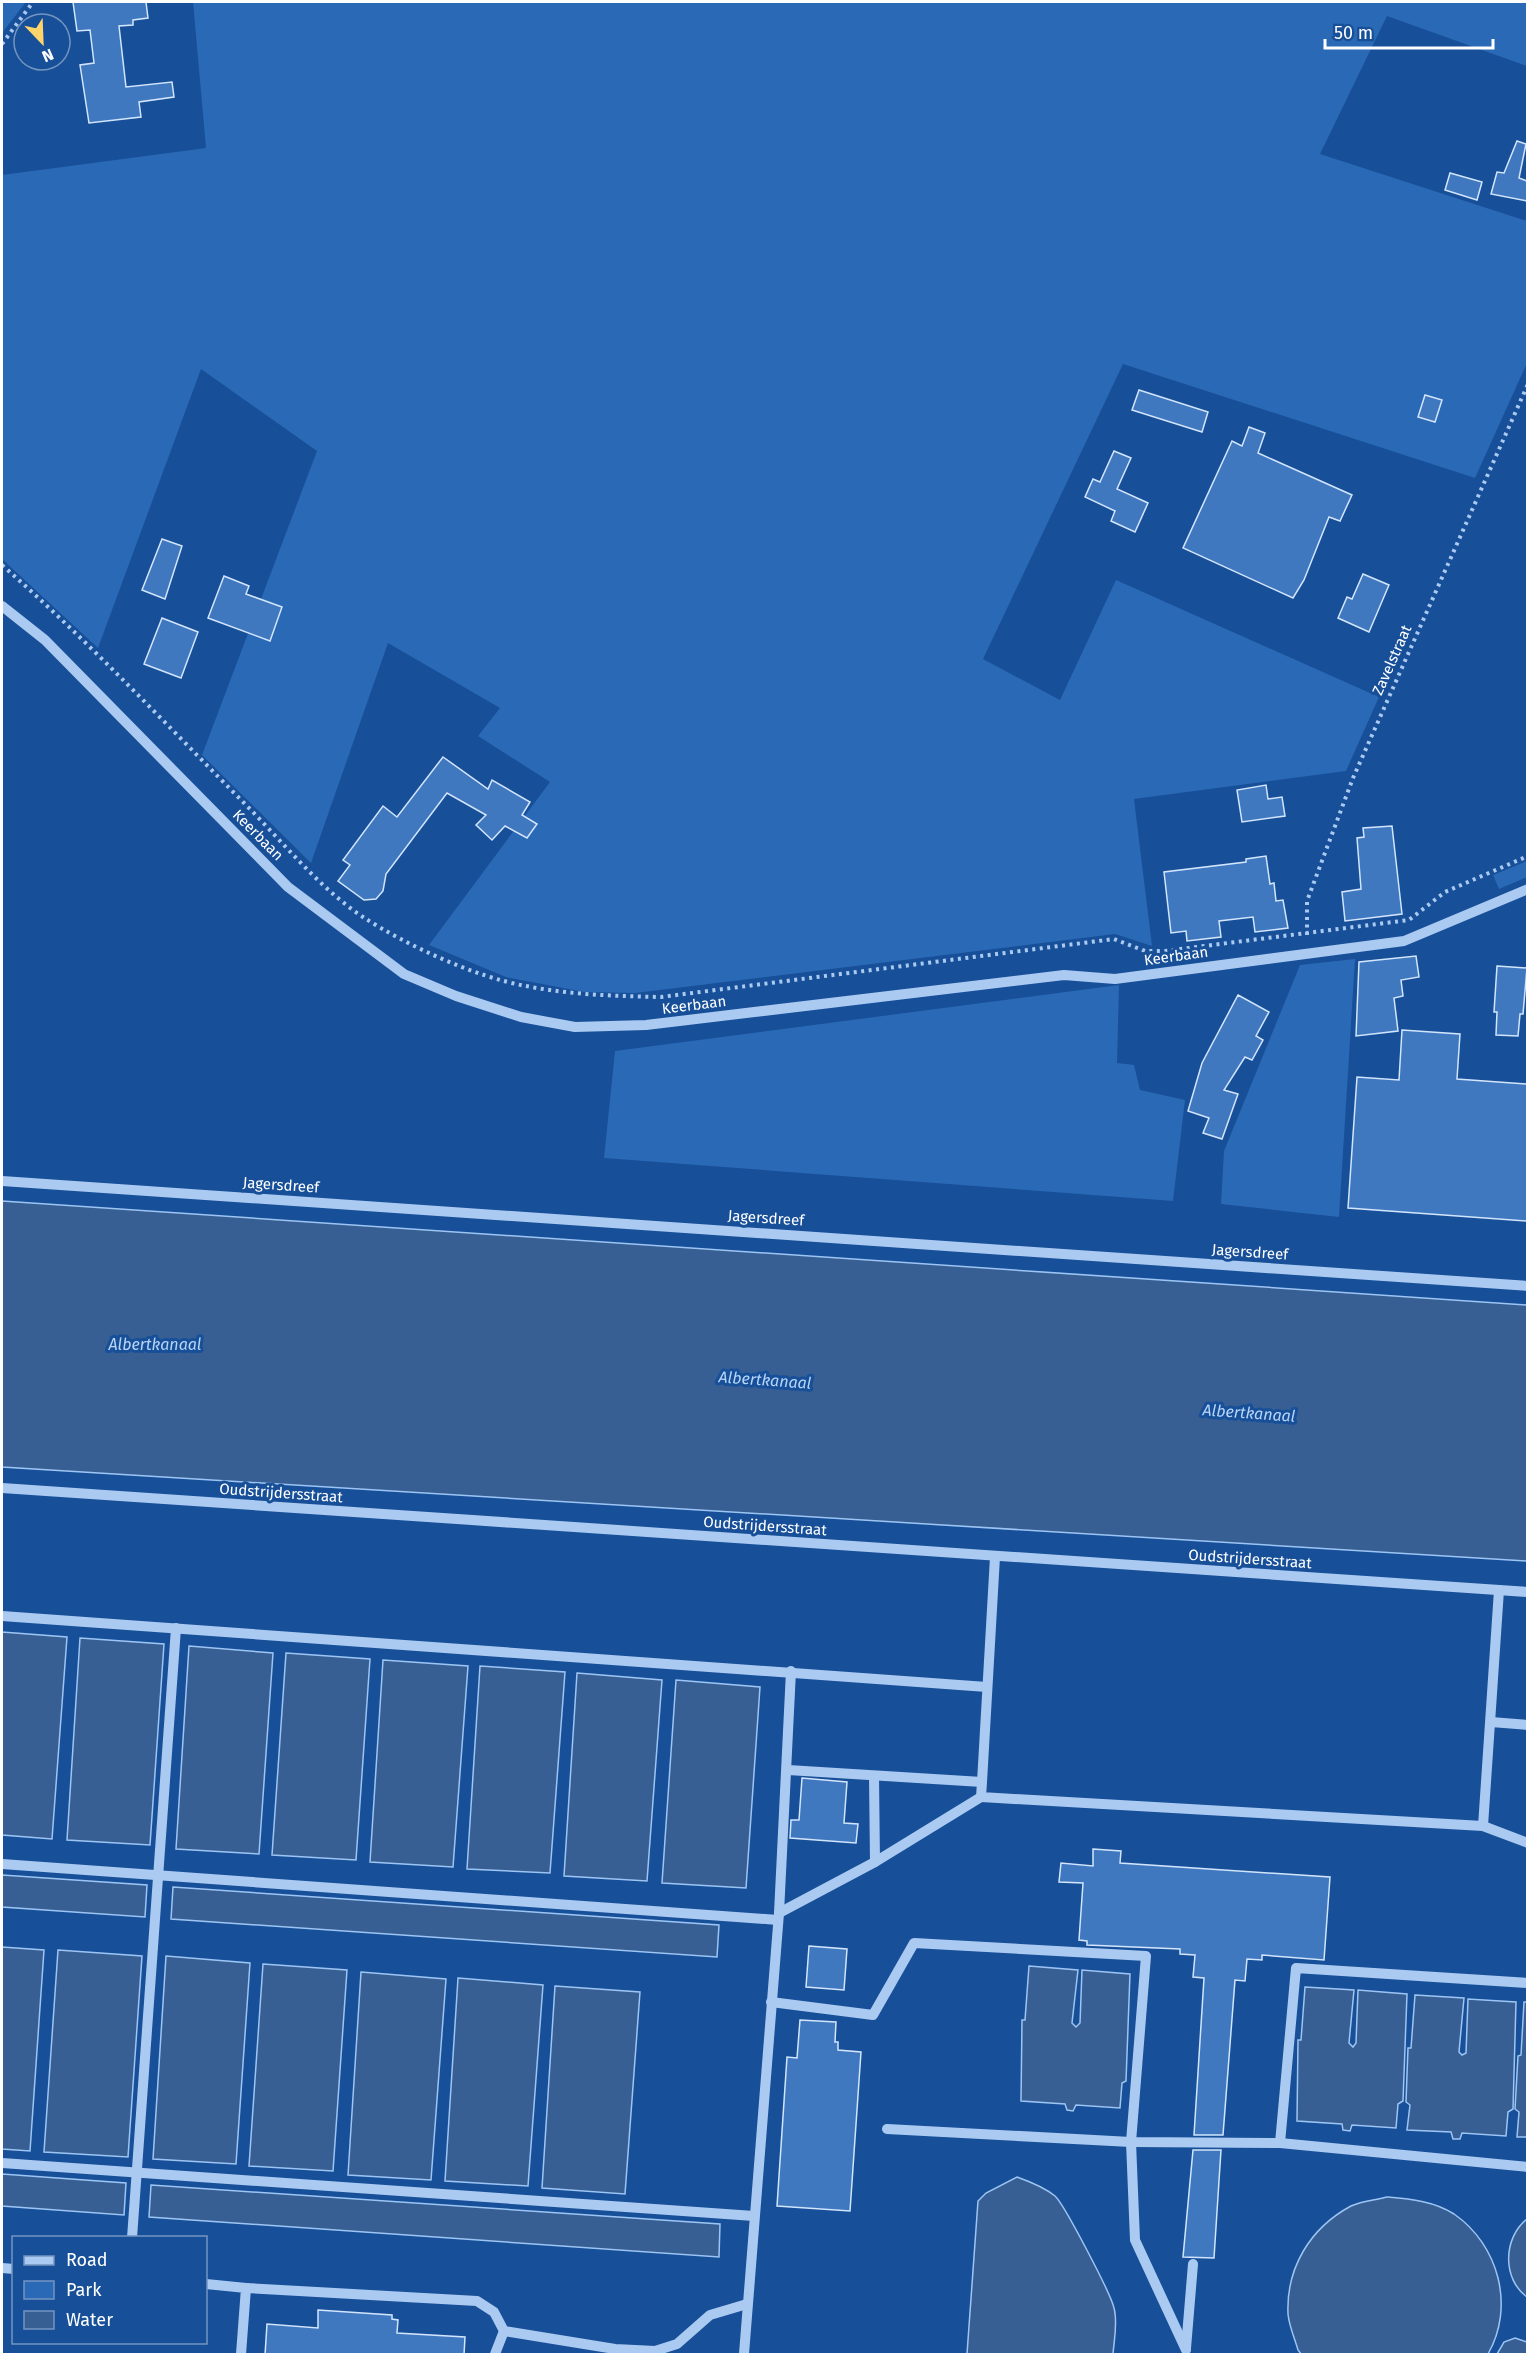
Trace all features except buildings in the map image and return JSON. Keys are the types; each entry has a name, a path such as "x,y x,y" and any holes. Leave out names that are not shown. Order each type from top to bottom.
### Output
{"street":[{"name":"Keerbaan","path":"2,606 45,640 297,894 404,974 456,996 521,1017 575,1027 646,1025 1064,975 1115,979 1404,941 1527,889"},
{"name":"Jagersdreef","path":"2,1180 1527,1286"},
{"name":"Oudstrijdersstraat","path":"2,1488 1527,1592"},
{"path":"981,1797 995,1557"},
{"path":"1483,1826 1499,1590"},
{"path":"2,1616 791,1671 987,1687"},
{"path":"132,2236 176,1628"},
{"path":"744,2355 778,1916 788,1770 791,1671"},
{"path":"1491,1722 1527,1725"},
{"path":"788,1770 982,1782"},
{"path":"874,1776 875,1862"},
{"path":"2,1864 778,1916 875,1862 981,1797 1483,1826 1527,1843"},
{"path":"771,2002 873,2015 914,1943 1146,1956 1131,2142 1135,2240 1186,2352"},
{"path":"1280,2143 1296,1968 1527,1983"},
{"path":"886,2129 1131,2142 1280,2143 1527,2167"},
{"path":"2,2163 754,2216"},
{"path":"1186,2352 1193,2264"},
{"path":"207,2284 477,2301 494,2312 504,2331 495,2355"},
{"path":"241,2355 246,2288"},
{"path":"504,2331 615,2349 655,2351 677,2344 710,2315 747,2304"}],"path":[{"path":"2,44 33,2"},
{"name":"Zavelstraat","path":"1309,953 1307,901 1353,778 1527,384"},
{"path":"2,565 98,655 320,881 362,916 402,939 492,977 524,986 597,996 661,997 1114,939 1145,951 1165,951 1409,920 1445,892 1527,856"}],"green space":[{"path":"2,2 26,2 18,12 12,12 12,20 2,33"},
{"path":"193,2 1527,2 1527,66 1387,16 1320,154 1527,221 1527,363 1475,478 1123,364 983,659 1060,700 1116,580 1379,697 1346,771 1134,799 1152,946 1115,934 635,993 584,992 506,977 429,945 550,782 478,736 500,708 388,643 311,863 202,755 317,451 201,369 98,648 2,559 2,175 206,148"},
{"path":"1527,861 1527,877 1499,889 1493,875"},
{"path":"1355,959 1339,1217 1221,1204 1224,1151 1300,965"},
{"path":"1119,985 1117,1063 1134,1065 1140,1090 1185,1100 1173,1201 604,1158 615,1051"}],"water":[{"name":"Albertkanaal","path":"2,1201 1527,1305 1527,1561 2,1467"},
{"path":"2,1632 67,1637 52,1839 2,1835"},
{"path":"80,1638 164,1644 150,1845 67,1840"},
{"path":"189,1646 273,1653 259,1854 176,1849"},
{"path":"286,1653 370,1659 356,1860 272,1855"},
{"path":"383,1660 468,1666 453,1867 370,1862"},
{"path":"480,1666 565,1672 550,1873 467,1869"},
{"path":"577,1673 662,1680 647,1881 564,1876"},
{"path":"676,1680 760,1687 746,1888 662,1883"},
{"path":"2,1875 147,1885 145,1917 2,1907"},
{"path":"173,1887 719,1925 717,1957 171,1919"},
{"path":"2,1947 44,1950 30,2151 2,2149"},
{"path":"58,1950 142,1956 128,2157 44,2152"},
{"path":"166,1956 250,1963 236,2164 153,2159"},
{"path":"263,1964 347,1970 333,2171 249,2166"},
{"path":"1029,1966 1078,1970 1072,2023 1076,2027 1080,2023 1082,1970 1130,1974 1126,2081 1122,2083 1120,2108 1076,2105 1073,2111 1067,2110 1065,2104 1021,2101 1022,2020 1025,2020"},
{"path":"361,1972 446,1979 431,2180 348,2175"},
{"path":"458,1978 543,1985 528,2186 445,2181"},
{"path":"555,1986 640,1992 625,2194 542,2188"},
{"path":"1305,1987 1354,1990 1349,2043 1353,2047 1356,2043 1358,1990 1407,1994 1403,2101 1398,2104 1396,2128 1352,2125 1350,2131 1343,2130 1342,2124 1297,2121 1298,2040 1301,2040"},
{"path":"1415,1995 1464,1998 1459,2052 1462,2055 1466,2053 1468,1999 1516,2002 1513,2109 1508,2112 1506,2136 1462,2133 1460,2139 1453,2139 1451,2132 1407,2130 1410,2105 1406,2102 1408,2048 1411,2048"},
{"path":"1524,2002 1528,2002 1527,2137 1517,2137 1519,2112 1515,2109"},
{"path":"2,2174 126,2183 124,2215 2,2206"},
{"path":"1017,2177 1042,2187 1055,2196 1077,2231 1114,2308 1116,2325 1113,2354 967,2354 978,2201 986,2193"},
{"path":"151,2185 720,2224 719,2257 149,2217"},
{"path":"1387,2197 1422,2201 1438,2206 1454,2214 1482,2242 1492,2260 1501,2297 1496,2336 1488,2354 1301,2354 1298,2350 1288,2314 1288,2297 1296,2265 1303,2251 1336,2215 1355,2204"},
{"path":"1527,2219 1527,2297 1513,2280 1509,2258 1513,2237"},
{"path":"1515,2338 1527,2342 1527,2354 1497,2354 1504,2342"}]}
